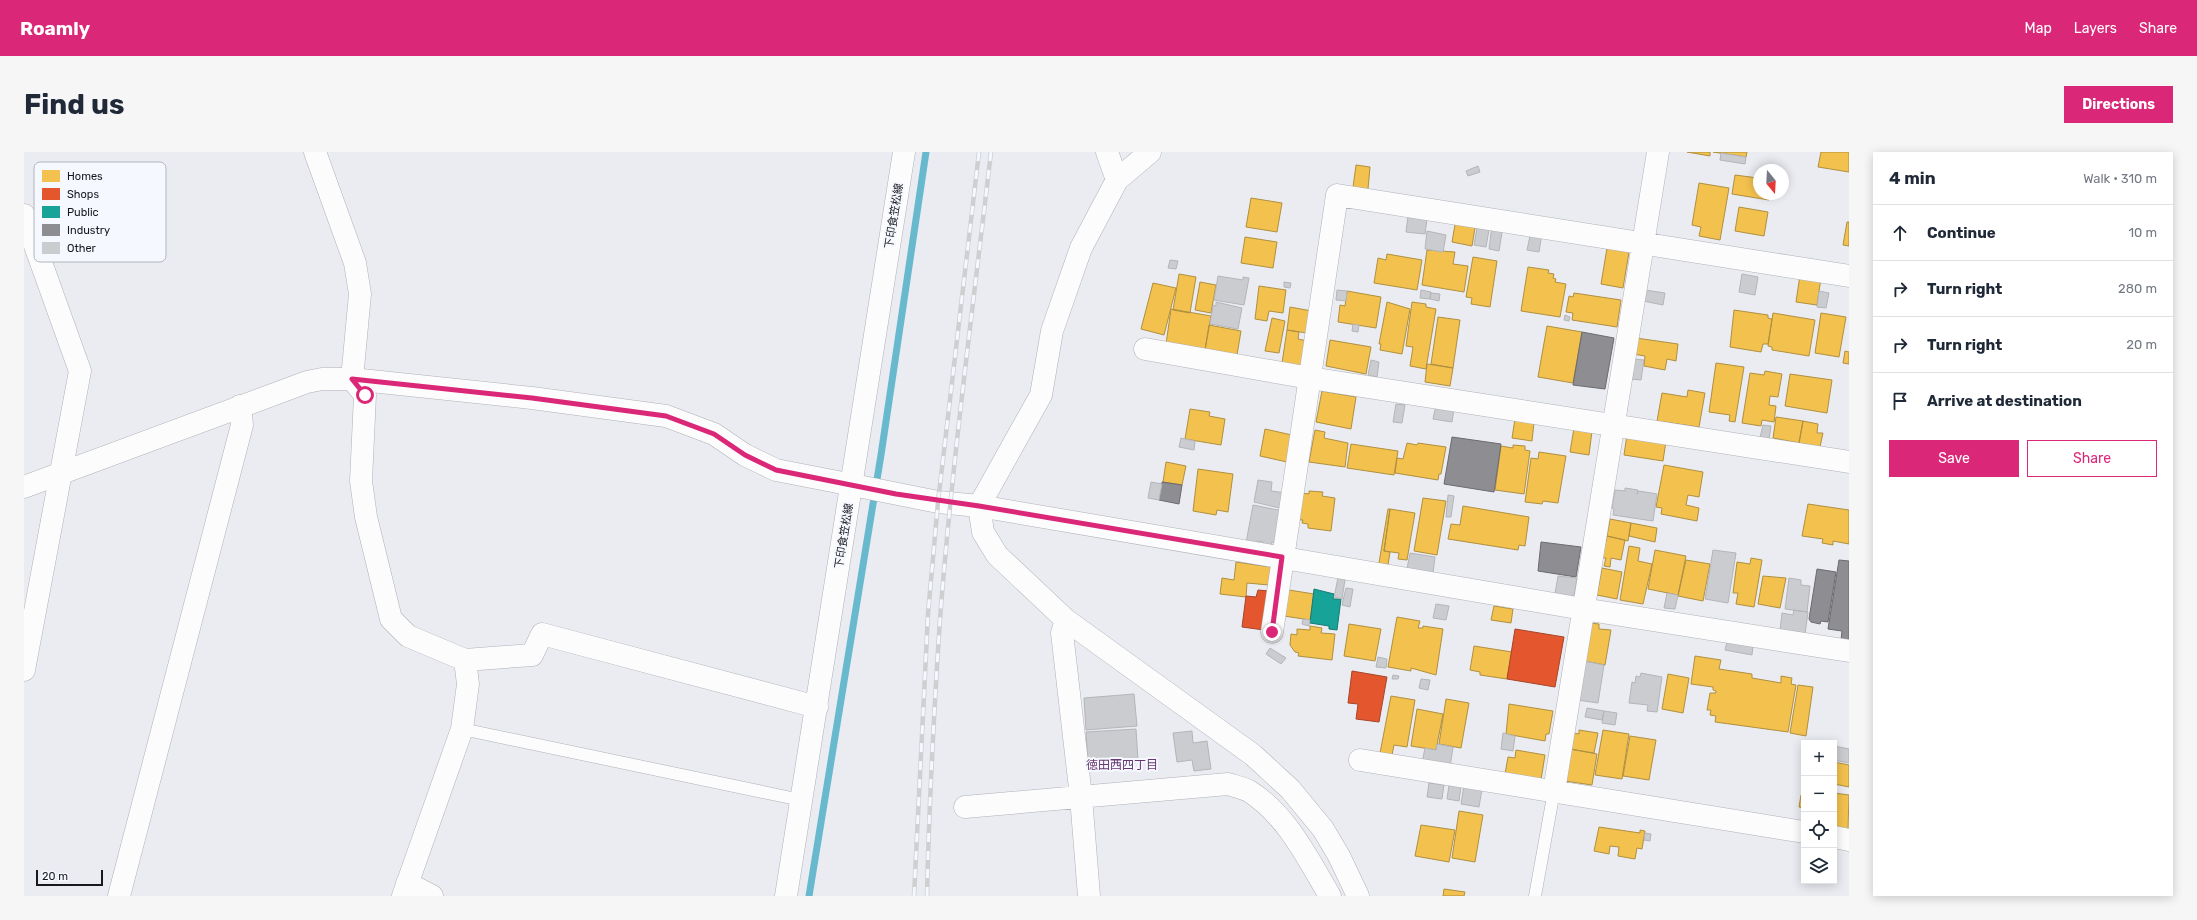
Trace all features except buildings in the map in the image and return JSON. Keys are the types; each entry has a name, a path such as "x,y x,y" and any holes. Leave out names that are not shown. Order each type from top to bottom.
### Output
{"street":[{"path":"315,152 355,263 360,294 352,379 365,395 361,481 366,517 391,619 408,636 465,660 532,655 542,634 817,707"},
{"name":"下印食笠松線","path":"786,896 817,707 857,486 904,152"},
{"path":"1107,152 1117,180"},
{"path":"1150,152 1117,180 1079,256 1052,331 1041,395 979,506 983,532 997,555 1066,620 1253,755 1290,789 1323,829 1358,896"},
{"path":"1554,791 1658,152"},
{"path":"1272,632 1337,195 1849,276"},
{"path":"24,215 34,243"},
{"path":"24,670 80,371 41,262"},
{"path":"1145,349 1310,378 1614,424 1849,462"},
{"path":"24,487 307,382 322,379 352,379 532,398 666,416 714,434 745,455 776,470 896,494 979,506 1583,609 1849,651"},
{"path":"119,896 242,425 240,406"},
{"path":"1066,620 1062,633 1090,896"},
{"path":"432,896 405,890 462,729 468,684 465,660"},
{"path":"1360,760 1801,832"},
{"path":"965,807 1228,784 1248,790 1278,816 1304,852 1330,896"},
{"path":"1837,838 1849,840"}],"lane":[{"path":"462,729 802,800"},
{"path":"1535,896 1554,791"}],"waterway":[{"path":"809,896 881,455 926,152"}],"railway":[{"path":"914,896 928,614 938,502 979,152"},
{"path":"927,896 929,826 940,619 950,502 991,152"}],"district":[{"name":"徳田西四丁目","path":"1122,765"}],"route":[{"path":"365,395 352,379 532,398 666,416 714,434 745,455 776,470 938,502 979,506 1282,557 1272,632"}]}
